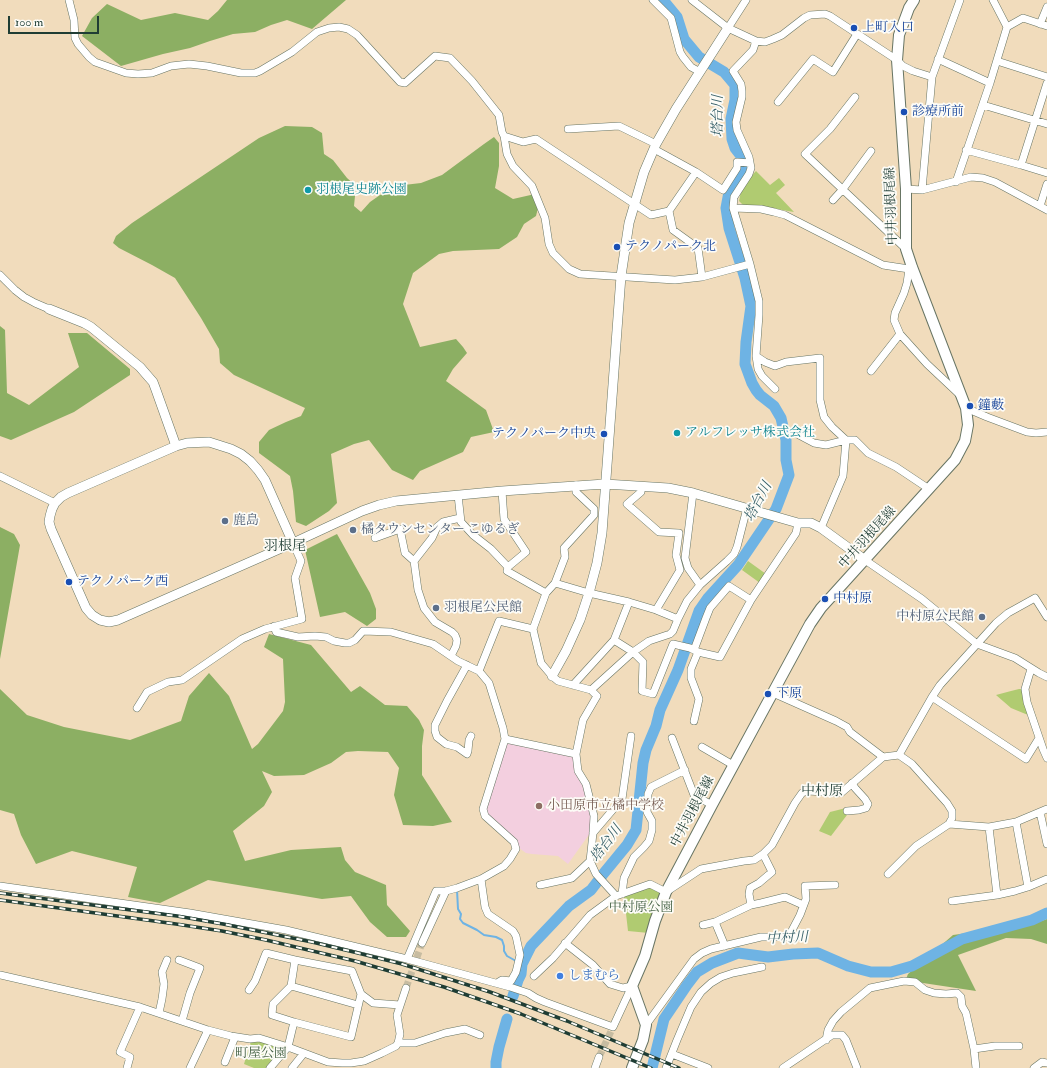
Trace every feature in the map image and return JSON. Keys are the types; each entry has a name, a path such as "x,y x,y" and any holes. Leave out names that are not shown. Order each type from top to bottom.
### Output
{"main road":[{"name":"中井羽根尾線","path":"632,986 645,956 655,921 666,892 810,624 821,608 955,460 965,441 968,425 966,408 911,268 906,249 906,189 897,60 899,35 909,8 914,0"},
{"path":"632,986 646,1025 632,1068"}],"street":[{"path":"69,0 74,20 75,38 88,57 95,62 126,73 152,73 172,66 189,64 241,73 255,73 292,52 317,32 338,27 348,29 357,35 400,82 405,83 435,56 450,58 472,81 499,115 507,154 513,166 532,186 545,218 549,244 553,253 569,269 580,274 674,280 702,277 750,264"},
{"path":"653,0 670,18 680,52 683,57 691,66 701,70"},
{"path":"692,0 728,28 756,41 765,42 782,35 810,15 825,14 897,60 903,66 932,77"},
{"path":"552,676 566,651 580,620 597,563 602,533 621,276 629,223 634,204 644,172 655,146 676,109 746,0"},
{"path":"922,190 932,77 960,0"},
{"path":"993,0 1008,27"},
{"path":"956,182 1008,27 1023,18 1043,25 1047,7"},
{"path":"778,102 813,59 833,72 857,34"},
{"path":"756,41 753,50 733,71 741,84 742,91 736,122 737,130 746,148 751,168 749,174 734,196 733,208 750,264 759,301 756,356 758,369 762,376 775,389"},
{"path":"938,59 990,82"},
{"path":"997,61 1047,77"},
{"path":"1021,165 1047,83"},
{"path":"855,97 830,129 805,154 906,249"},
{"path":"982,105 1047,124"},
{"path":"568,129 619,126 655,146 723,190 737,168 737,162 750,163"},
{"path":"504,136 523,142 536,139 651,215 669,211 696,172"},
{"path":"966,150 1047,173"},
{"path":"833,200 871,151"},
{"path":"906,189 922,190 971,177 982,178 995,182 1044,208 1047,184"},
{"path":"733,208 761,209 785,215 883,265 911,268 906,288 894,320 900,334 961,396"},
{"path":"669,211 673,230 698,248 702,277"},
{"path":"0,275 24,297 84,323 140,367 152,382 156,390 176,446"},
{"path":"871,371 900,334"},
{"path":"756,356 775,366 786,362 820,358 820,400 824,417 846,440"},
{"path":"966,408 1027,432 1047,432"},
{"path":"796,434 814,443 826,445 846,440 855,440 868,453 896,467 929,489"},
{"path":"821,528 842,476 846,440"},
{"path":"137,708 148,692 168,682 182,680 242,639 265,629 302,619 295,578 301,561 293,543 265,480 250,461 231,449 209,442 187,442 68,493 61,497 52,509 50,516 51,529 86,608 92,615 100,620 109,622 118,620 293,543 362,511 378,505 396,501 576,485 605,484 642,486 668,488 693,493 771,515 811,524 821,528 922,599 977,644 1015,658 1031,669 1047,677"},
{"path":"0,476 55,503"},
{"path":"576,485 576,492 594,509 594,515 564,548 565,557 555,583 546,593 533,629 541,663 552,676 558,681 590,690 597,696 583,720 576,754 578,770 586,784 594,816 590,861 598,877 619,895"},
{"path":"642,486 641,492 627,504 658,532 679,533 676,555 680,570 656,610"},
{"path":"502,491 504,520 526,552 508,567"},
{"path":"693,493 685,558 688,568 700,585"},
{"path":"458,495 461,522 473,535 491,548 508,567 507,571 546,593"},
{"path":"590,690 633,652 649,642 670,634 673,631 687,601 700,585 734,554 737,548 747,508"},
{"path":"414,560 432,538 437,527 443,522 460,518"},
{"path":"614,640 633,652 643,662 642,691 653,694 673,644 720,657 751,600 796,533 798,522"},
{"path":"375,538 400,529 405,553 414,560 418,590 424,608 435,622 455,635 457,640 456,646 451,656"},
{"path":"555,583 589,593 629,602 656,610 678,619"},
{"path":"694,721 699,699 691,678 692,649 710,608 729,586 751,600"},
{"path":"899,755 940,685 996,623 1008,613 1035,598 1047,617"},
{"path":"573,685 614,640 629,602"},
{"path":"479,671 499,621 533,629"},
{"path":"274,626 276,632 298,637 326,637 334,641 345,643 355,640 362,631 391,632 433,644 458,661 479,671 489,683 506,739 484,809 485,816 514,842 516,848 504,866 481,879 458,888 436,891 407,959"},
{"path":"467,666 435,725 435,731 437,737 446,744 457,747 467,754 471,736"},
{"path":"1031,669 1025,689 1027,702 1047,758"},
{"path":"773,693 847,727 850,732 882,758"},
{"path":"932,697 1026,760 1039,738"},
{"path":"593,833 622,799 631,736"},
{"path":"672,738 694,795 712,805"},
{"path":"506,739 576,754"},
{"path":"702,748 733,765"},
{"path":"534,976 590,915 619,895 650,884 666,892 701,869 744,860 754,860 772,845 802,793 808,791 841,793 882,758 899,755 912,764 947,803 952,811 952,818 949,824 916,846 888,874"},
{"path":"619,895 624,878 634,857 649,840 652,830 652,821 647,812 648,794 651,787 685,770"},
{"path":"847,811 866,808 868,804 866,799 852,783"},
{"path":"949,824 989,827 1016,822 1043,810 1047,844"},
{"path":"1016,822 1028,887"},
{"path":"989,827 997,895"},
{"path":"751,905 749,894 750,888 759,883 772,872 763,854"},
{"path":"540,884 572,878 590,861"},
{"path":"481,879 485,907 488,914 514,931 520,955 516,972 511,981 502,980 497,984"},
{"path":"952,901 997,895 1028,887 1047,879"},
{"path":"789,936 800,915 806,898 806,886 836,885"},
{"path":"0,886 190,913 286,930 407,959 510,987 544,1002 613,1026 632,986"},
{"path":"422,943 446,890"},
{"path":"703,925 715,922 751,905 785,897 803,905"},
{"path":"715,922 725,946"},
{"path":"646,1025 694,959 702,953 711,949 761,937 800,937"},
{"path":"565,942 593,965 610,984 623,988 632,986"},
{"path":"249,990 256,981 266,953 352,972 361,994 373,1003 400,1005"},
{"path":"158,1013 164,984 162,972 167,960"},
{"path":"179,960 200,968 190,993 182,1021"},
{"path":"295,960 291,986 273,1004 272,1015 351,1036 361,994"},
{"path":"666,1068 691,1007 701,992 720,977 762,968"},
{"path":"0,975 140,1007 208,1030 235,1037 250,1039 259,1038 304,1053 326,1065 364,1061 396,1046 400,1034 397,1015 406,988"},
{"path":"826,1040 828,1030 833,1021 841,1012 870,988 904,981 915,982 925,990 934,993 957,993 961,997 962,1006 966,1013 974,1049 976,1068"},
{"path":"291,986 358,1005"},
{"path":"127,1068 130,1057 120,1052 140,1007"},
{"path":"270,1068 288,1047 294,1022"},
{"path":"398,1043 415,1043 445,1033 466,1029 480,1035"},
{"path":"190,1068 208,1030"},
{"path":"783,1068 832,1035 842,1035 846,1040 857,1068"},
{"path":"225,1062 235,1037"},
{"path":"974,1049 995,1046 1019,1046"},
{"path":"292,1068 304,1053"},
{"path":"672,1054 708,1068"},
{"path":"595,1068 599,1057"},
{"path":"1034,1068 1042,1062 1047,1062"}],"shaded area":[{"name":"小田原市立橘中学校","path":"507,741 573,755 590,791 593,829 568,864 558,856 526,853 516,846 485,813"}],"green space":[{"path":"227,0 346,0 312,29 287,20 255,32 233,34 190,48 121,66 82,36 92,18 107,4 141,20 175,13 208,20"},
{"path":"285,126 312,127 322,133 324,154 333,160 347,178 356,186 354,206 361,212 370,202 380,195 404,185 421,183 442,175 494,137 499,143 499,166 495,188 513,199 535,194 540,200 536,216 524,224 517,237 499,249 453,251 439,254 413,273 403,304 420,347 456,339 463,347 467,353 453,369 446,381 486,410 494,432 471,437 463,452 420,471 413,480 392,470 369,440 354,444 331,454 337,503 329,511 306,526 296,522 290,476 259,453 259,442 269,430 301,416 305,408 234,375 220,363 219,349 175,278 119,248 113,243 116,236 132,223 259,138"},
{"path":"756,171 770,185 779,178 785,185 776,193 794,212 743,205 739,201 741,191"},
{"path":"0,326 5,330 7,393 29,405 79,367 68,333 87,333 130,369 130,375 74,412 11,440 0,436"},
{"path":"0,527 14,534 20,545 0,659"},
{"path":"337,534 370,593 376,609 376,619 367,626 345,612 320,617 305,550"},
{"path":"748,561 766,574 760,583 742,570"},
{"path":"269,634 311,645 351,692 360,686 385,705 407,706 419,720 424,730 422,746 422,775 452,822 433,826 403,825 394,795 399,768 388,752 346,752 331,763 304,775 274,776 262,771 272,792 264,806 233,831 245,861 291,850 341,847 345,860 355,872 386,885 387,905 410,931 406,937 387,937 370,922 351,896 322,899 208,880 160,903 128,897 137,867 72,851 36,864 21,835 14,814 0,810 0,689 27,715 64,727 130,740 181,721 189,696 209,673 229,696 252,749 258,744 283,711 285,702 283,659 264,647"},
{"path":"1024,689 1028,715 1011,708 996,695"},
{"path":"846,808 847,815 831,836 819,831 830,812"},
{"name":"中村原公園","path":"650,888 662,893 649,933 628,931 624,896"},
{"path":"1047,919 1047,944 1031,939 1006,938 958,955 976,991 906,979 908,974 953,935 1033,924"},
{"name":"町屋公園","path":"256,1039 284,1048 268,1068 254,1068 244,1064 251,1041"}],"waterway":[{"name":"塔台川","path":"513,996 521,974 522,964 531,946 569,906 591,890 627,845 636,830 643,763 646,750 656,726 660,710 678,670 699,611 708,598 738,565 776,509 789,475 786,460 786,440 781,418 774,406 756,390 745,364 746,342 751,306 745,278 729,228 726,208 729,192 743,168 742,157 735,148 732,139 731,119 735,100 735,85 724,72 699,57 684,39 677,17 663,0"},
{"path":"457,890 458,909 461,914 460,919 463,923 484,935 496,937 502,940 504,951 507,956 516,961"},
{"name":"中村川","path":"652,1068 664,1019 697,972 712,963 738,953 768,957 818,953 848,966 871,972 891,972 912,966 962,939 1032,920 1047,913"},
{"name":"塔台川","path":"496,1068 499,1047 507,1019"}],"tunnel":[{"path":"406,988 422,943"},
{"path":"599,1057 613,1027"}],"railway":[{"path":"0,893 177,916 223,924 312,942 402,964 490,992 567,1021 679,1068"},
{"path":"0,900 222,931 355,961 444,987 521,1014 651,1068"}],"place":[{"name":"上町入口","path":"854,28"},
{"name":"診療所前","path":"904,112"},
{"name":"羽根尾史跡公園","path":"308,190"},
{"name":"テクノパーク北","path":"617,247"},
{"name":"鐘藪","path":"970,406"},
{"name":"アルフレッサ株式会社","path":"677,433"},
{"name":"テクノパーク中央","path":"604,434"},
{"name":"鹿島","path":"225,521"},
{"name":"橘タウンセンター こゆるぎ","path":"353,530"},
{"name":"テクノパーク西","path":"69,582"},
{"name":"中村原","path":"825,599"},
{"name":"羽根尾公民館","path":"436,608"},
{"name":"中村原公民館","path":"982,617"},
{"name":"下原","path":"768,694"},
{"name":"小田原市立橘中学校","path":"539,806"},
{"name":"しまむら","path":"560,976"}],"district":[{"name":"羽根尾","path":"285,547"},
{"name":"中村原","path":"822,792"}]}
